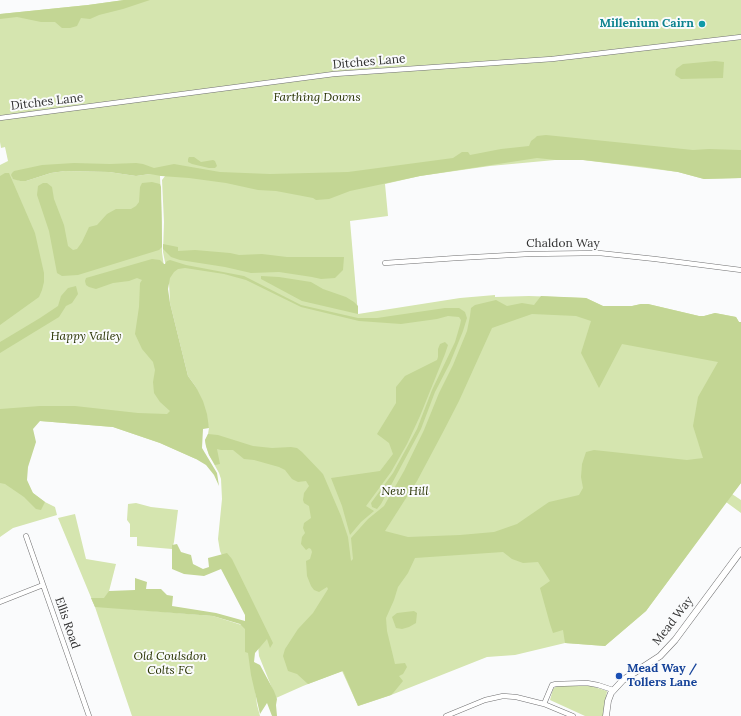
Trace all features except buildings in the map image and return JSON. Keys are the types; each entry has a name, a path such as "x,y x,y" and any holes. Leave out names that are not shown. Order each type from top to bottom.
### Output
{"street":[{"name":"Ditches Lane","path":"0,118 334,74 552,59 741,37"},
{"name":"Chaldon Way","path":"385,263 513,255 599,253 741,270"},
{"name":"Ellis Road","path":"26,536 89,716"},
{"name":"Mead Way","path":"613,690 623,680 660,656 675,640 741,551"},
{"path":"0,602 43,585"},
{"path":"544,704 552,686 556,684 587,683 598,685 613,690 608,701 606,716"},
{"path":"446,716 485,700 503,696 516,697 544,704 573,716"}],"green space":[{"path":"124,0 741,0 741,178 704,179 678,172 583,160 555,160 490,166 420,176 385,184 388,216 350,221 358,314 460,298 495,295 495,297 529,296 586,298 603,306 632,306 648,304 699,316 715,313 736,317 739,322 741,322 741,483 732,494 741,500 741,513 726,502 646,611 605,646 565,643 515,655 487,657 391,695 358,706 342,671 276,698 259,656 257,635 220,551 218,539 222,499 221,479 206,446 205,440 209,428 196,387 188,376 170,303 169,282 163,252 164,222 162,180 165,176 160,176 162,252 166,293 196,459 160,443 113,427 40,421 0,426 0,165 8,161 5,147 1,148 0,142 0,14","holes":["71,167 150,174 136,176 109,172 65,171 51,173 26,181 20,181 12,177"]},
{"path":"124,0 150,0 90,19 81,18 77,26 70,28 62,28 55,22 41,22 17,17 0,19 0,14"},
{"path":"715,61 724,62 723,78 681,79 675,75 676,69 683,64"},
{"path":"546,135 693,150 741,150 741,178 704,179 678,172 645,167 583,160 537,158 420,176 350,191 329,199 316,200 313,198 276,191 258,190 226,183 150,174 136,176 109,172 65,171 51,173 26,181 13,179 11,175 14,171 42,165 74,163 136,163 154,168 174,164 220,172 270,174 348,172 453,158 462,152 468,152 470,155 501,149 529,146 531,141 537,136"},
{"path":"189,157 194,157 201,162 213,160 217,166 215,168 209,168 192,164 188,162"},
{"path":"5,173 9,173 35,233 44,273 44,282 39,297 0,325 0,176"},
{"path":"152,182 160,184 161,187 162,247 159,250 78,275 62,276 57,273 49,231 37,195 38,186 43,183 47,183 52,187 54,199 64,225 68,246 73,250 77,249 82,242 89,227 97,225 107,214 116,209 131,209 136,206 139,202 140,187 142,183"},
{"path":"163,244 178,247 178,251 195,250 239,255 262,254 287,257 344,257 343,270 335,278 321,279 279,272 251,273 225,267 180,260 171,257 163,249"},
{"path":"152,259 160,260 164,264 170,260 186,265 244,276 301,305 358,318 377,318 445,308 459,308 465,312 467,318 463,331 450,363 435,392 421,429 377,509 372,507 371,503 393,473 417,429 432,390 455,342 461,320 459,317 448,316 401,324 359,321 301,307 246,280 224,274 185,268 178,269 170,278 168,289 170,303 188,376 196,387 203,401 207,414 209,428 203,429 202,448 217,473 219,486 214,475 206,465 160,443 113,427 40,421 33,429 36,442 28,467 27,480 33,493 45,502 41,510 36,509 24,497 5,484 0,483 0,409 40,406 75,406 138,413 167,414 170,411 160,402 154,393 153,382 155,370 153,362 142,349 135,334 139,307 140,283 142,280 137,278 129,281 113,283 96,289 86,285 85,281 86,278"},
{"path":"261,276 311,282 323,289 346,297 354,302 358,306 358,314 302,301 261,279"},
{"path":"76,286 78,294 72,303 66,306 59,317 0,353 0,342 58,306 61,296 68,288"},
{"name":"New Hill","path":"541,296 586,298 603,306 632,306 648,304 699,316 715,313 736,317 739,322 741,322 741,483 646,611 605,646 565,643 563,630 553,633 540,588 550,581 538,562 523,563 512,559 503,552 415,558 408,573 398,587 386,618 387,631 395,664 405,663 407,667 403,674 399,676 403,681 394,692 391,695 358,706 343,671 308,684 297,674 288,671 283,656 285,649 298,629 313,613 328,589 327,587 319,592 314,590 311,586 307,576 306,561 310,559 312,552 309,548 306,550 301,544 302,537 305,533 303,528 304,523 311,518 309,506 304,503 303,500 304,493 309,486 306,481 298,482 292,479 285,470 279,467 254,460 244,459 233,450 217,449 220,464 215,465 206,446 205,440 208,434 218,435 253,446 272,448 291,447 297,448 302,452 323,474 341,516 348,537 351,561 353,559 351,538 368,519 384,506 404,471 424,430 467,331 471,308 475,305 496,300 507,306 522,303 534,305","holes":["532,314 576,316 591,321 581,353 599,388 622,344 718,362 698,397 693,426 703,458 687,460 594,450 586,452 582,464 581,477 583,488 579,495 549,502 517,524 494,532 460,535 408,537 385,531 417,481 442,434 459,401 492,328"]},
{"path":"445,342 448,345 445,354 407,444 391,472 366,506 374,511 361,522 350,535 342,506 331,478 380,471 393,454 389,443 377,434 396,403 396,387 405,376 437,360 440,344"},
{"path":"0,455 33,493 55,507 57,515 13,528 0,537"},
{"path":"136,503 151,507 178,510 172,549 137,546 137,537 130,537 130,524 127,520 128,504"},
{"name":"Old Coulsdon Colts FC","path":"75,514 86,559 116,564 105,607 213,616 248,627 257,705 260,716 132,716 95,607 58,518"},
{"path":"177,544 181,552 191,555 193,564 203,569 209,567 208,558 227,553 232,559 273,643 270,648 267,639 255,653 254,662 260,665 274,691 277,699 277,716 272,716 267,703 260,714 251,675 248,653 245,652 245,629 240,624 213,616 95,607 91,598 104,598 109,591 135,590 135,578 147,582 146,589 161,589 167,595 173,596 172,606 216,613 245,621 245,615 221,569 204,576 184,574 172,569 172,545"},
{"path":"414,611 417,613 416,623 402,629 396,628 392,617 397,613"},
{"path":"588,685 607,691 603,716 585,716 550,700 553,689 557,686"}],"place":[{"name":"Millenium Cairn","path":"702,24"},
{"name":"Mead Way / Tollers Lane","path":"619,676"}],"park label":[{"name":"Farthing Downs","path":"317,98"},
{"name":"Happy Valley","path":"86,337"}]}
